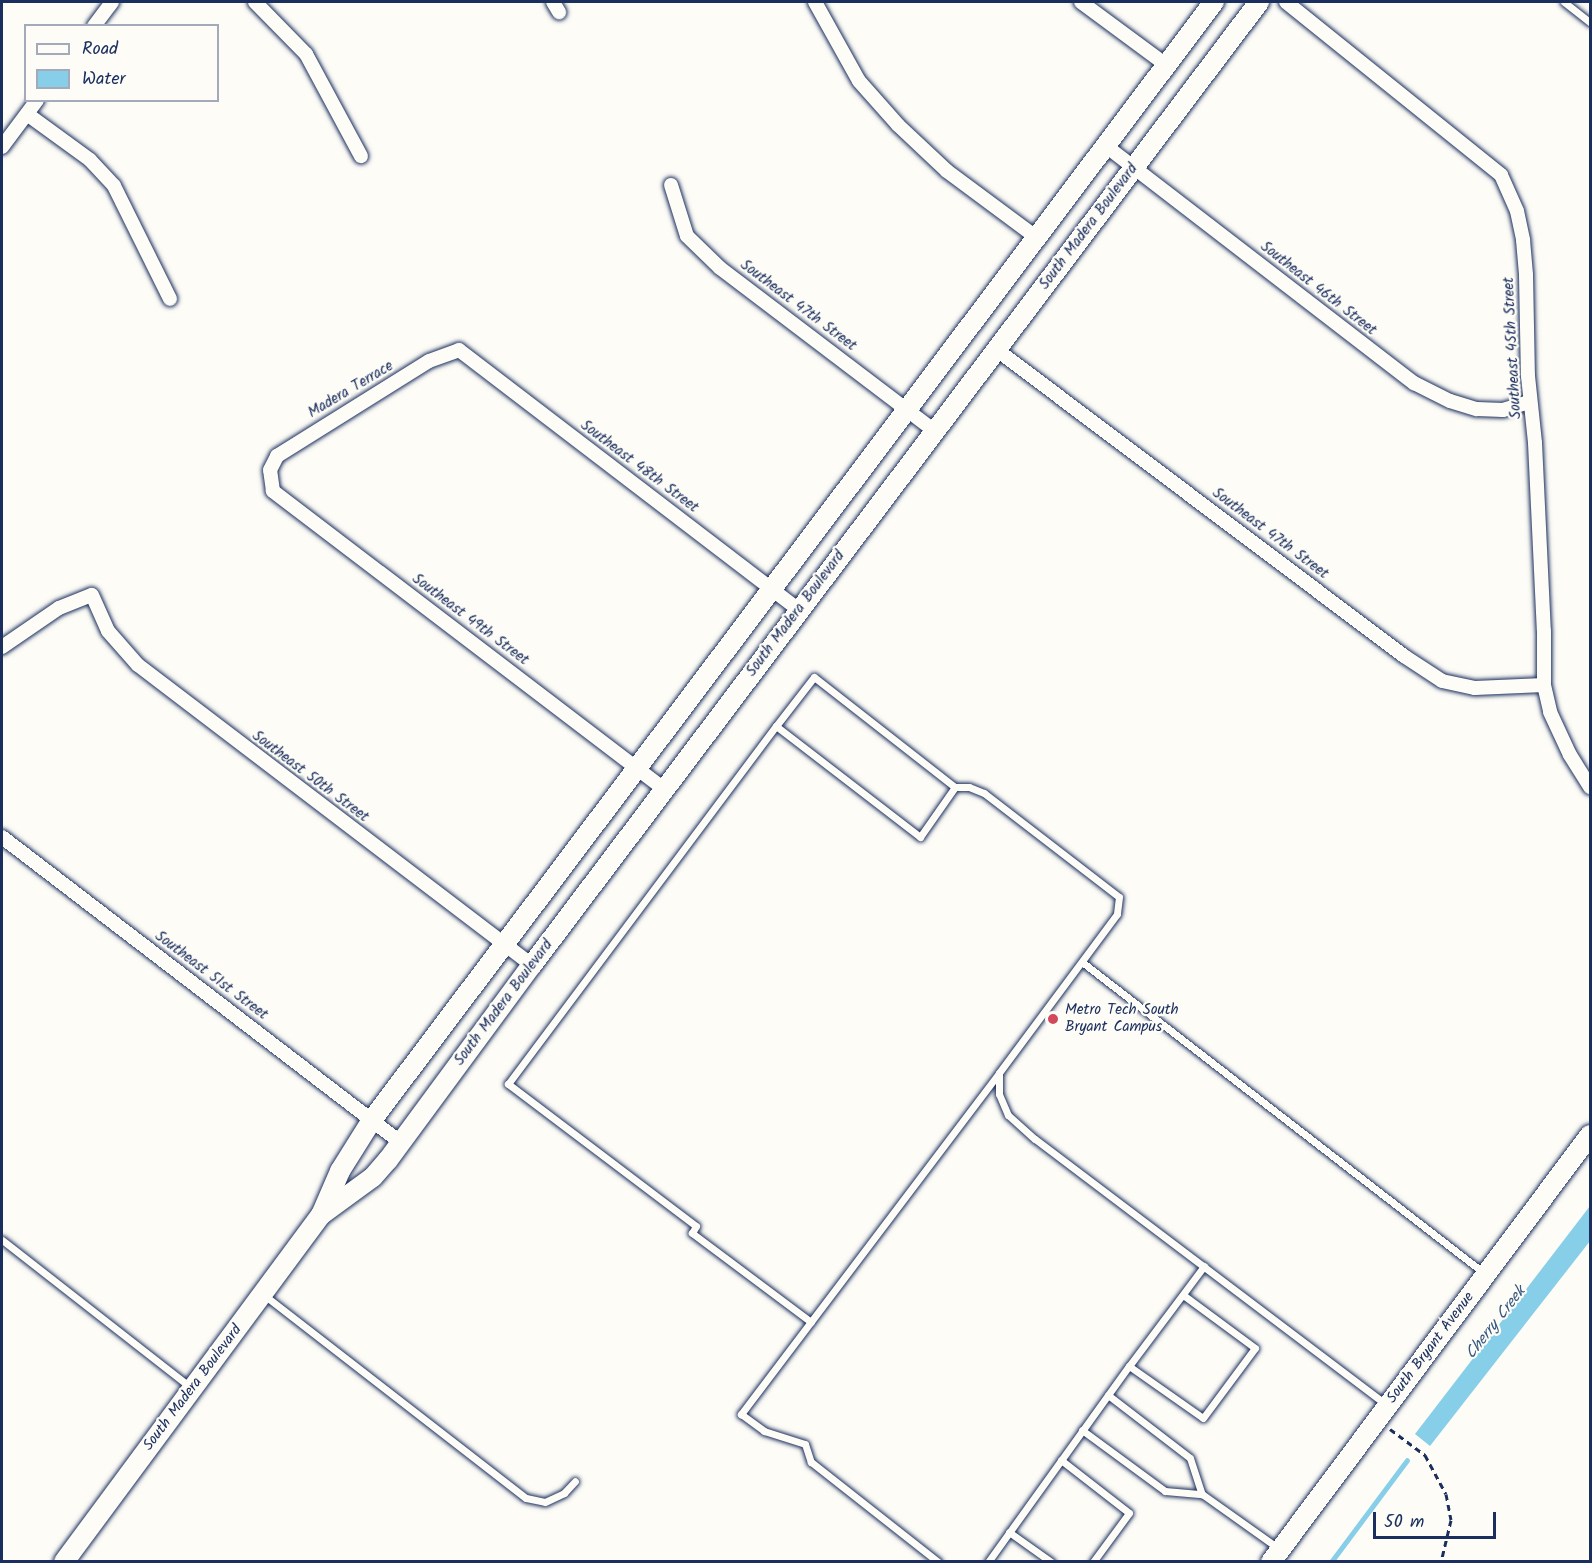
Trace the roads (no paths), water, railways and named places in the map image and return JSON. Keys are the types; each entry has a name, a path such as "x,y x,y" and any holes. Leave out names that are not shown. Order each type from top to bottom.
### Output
{"street":[{"path":"96,24 112,2"},
{"path":"255,2 306,54 361,156"},
{"path":"815,2 859,81 898,125 947,171 1036,237"},
{"path":"1081,2 1166,65"},
{"name":"South Madera Boulevard","path":"64,1562 321,1215 340,1171 372,1120 1214,2"},
{"name":"South Madera Boulevard","path":"321,1215 373,1177 1259,2"},
{"name":"Southeast 45th Street","path":"1286,2 1501,175 1517,211 1523,240 1530,402 1543,607 1544,685 1550,712 1570,755 1590,787"},
{"path":"2,147 36,102"},
{"path":"27,114 90,160 114,186 170,299"},
{"name":"Southeast 46th Street","path":"1106,146 1414,382 1450,400 1477,409 1503,410 1530,402"},
{"name":"Southeast 47th Street","path":"671,185 687,236 720,268 935,431"},
{"name":"Madera Terrace","path":"270,470 277,456 300,440 429,361 459,350"},
{"name":"Southeast 48th Street","path":"459,350 799,610"},
{"name":"Southeast 47th Street","path":"997,350 1404,656 1442,681 1475,688 1544,685"},
{"name":"Southeast 49th Street","path":"270,470 273,491 664,789"},
{"name":"Southeast 50th Street","path":"2,647 59,608 92,595 108,631 138,665 532,964"},
{"name":"Southeast 51st Street","path":"2,837 400,1142"},
{"name":"South Bryant Avenue","path":"1275,1555 1590,1135"}],"lane":[{"path":"1564,2 1590,22"},
{"path":"811,1322 692,1233 696,1226 508,1084 814,677 955,787 969,787 984,793 1119,897 1117,914 1082,962 999,1073 811,1322 741,1414 764,1431 805,1444 811,1462 938,1562"},
{"path":"776,726 920,837 955,787"},
{"path":"1082,962 1486,1274"},
{"path":"999,1073 999,1095 1008,1115 1035,1139 1204,1266 1382,1412"},
{"path":"2,1240 192,1389"},
{"path":"988,1562 1129,1365 1204,1266"},
{"path":"262,1294 526,1498 545,1502 564,1493 575,1481"},
{"path":"1129,1365 1203,1418 1255,1348 1183,1295"},
{"path":"1108,1395 1190,1458 1202,1494 1275,1555"},
{"path":"1082,1430 1165,1491 1202,1494"},
{"path":"1061,1460 1129,1513 1093,1562"},
{"path":"1009,1532 1051,1562"}],"water":[{"path":"1590,1206 1590,1241 1430,1446 1415,1434"}],"waterway":[{"name":"Cherry Creek","path":"1331,1562 1407,1460"}],"place":[{"name":"Metro Tech South Bryant Campus","path":"1053,1019"}]}
